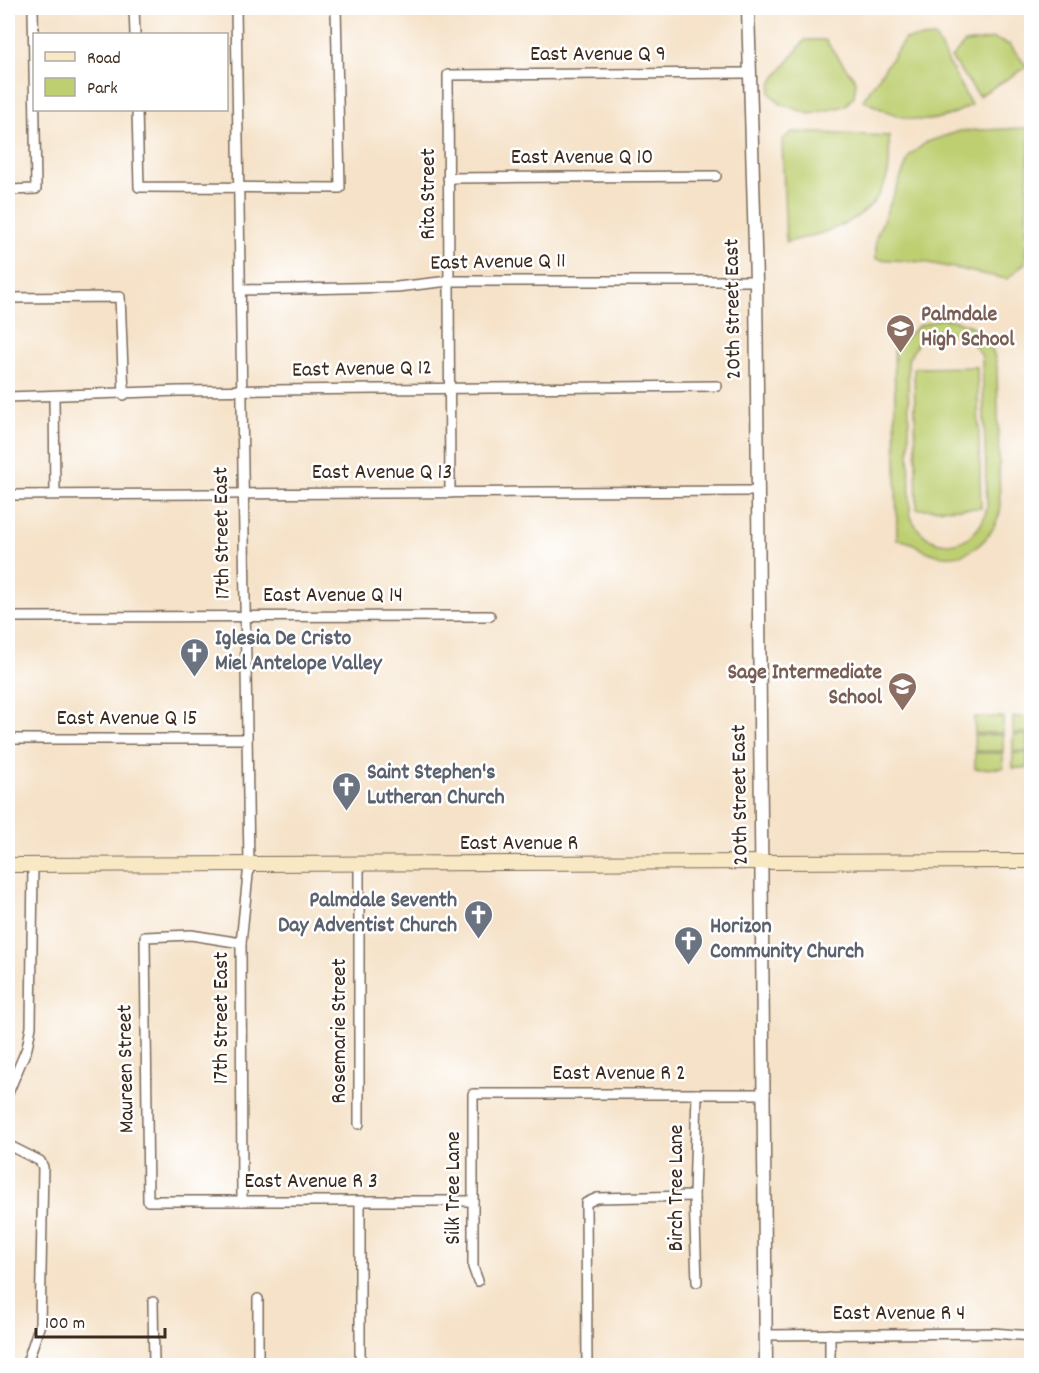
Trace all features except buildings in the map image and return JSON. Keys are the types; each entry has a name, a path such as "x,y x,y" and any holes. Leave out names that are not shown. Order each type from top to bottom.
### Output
{"main road":[{"name":"East Avenue R","path":"8,866 1032,861"}],"street":[{"path":"33,8 33,33"},
{"path":"134,8 135,33"},
{"name":"17th Street East","path":"236,8 241,188 243,616 249,865 241,942 242,1201"},
{"path":"137,111 139,187 340,188 336,8"},
{"name":"20th Street East","path":"748,8 756,281 756,491 763,863 766,1365"},
{"name":"East Avenue Q 9","path":"448,75 749,74"},
{"name":"Rita Street","path":"448,75 450,492"},
{"path":"8,190 36,189 35,111"},
{"name":"East Avenue Q 10","path":"448,178 716,176"},
{"name":"East Avenue Q 11","path":"242,290 397,287 448,281 756,281"},
{"path":"8,298 120,297 124,395"},
{"name":"East Avenue Q 12","path":"8,397 124,395 178,391 717,386"},
{"path":"54,397 55,494"},
{"name":"East Avenue Q 13","path":"8,495 756,491"},
{"name":"East Avenue Q 14","path":"8,617 489,616"},
{"name":"East Avenue Q 15","path":"8,739 246,739"},
{"path":"8,1093 27,1048 31,1027 33,865"},
{"name":"Rosemarie Street","path":"359,866 359,1124"},
{"name":"Maureen Street","path":"148,1201 145,937 190,935 241,942"},
{"name":"East Avenue R 2","path":"473,1094 765,1094"},
{"name":"Silk Tree Lane","path":"473,1094 473,1267 478,1281"},
{"name":"Birch Tree Lane","path":"697,1094 694,1196 697,1282"},
{"path":"8,1145 40,1161 44,1167 40,1324 26,1365"},
{"path":"587,1365 586,1203 597,1198 694,1196"},
{"name":"East Avenue R 3","path":"148,1201 473,1201"},
{"path":"360,1202 360,1365"},
{"path":"258,1299 258,1365"},
{"path":"153,1302 154,1365"},
{"name":"East Avenue R 4","path":"766,1335 993,1333 1032,1336"},
{"path":"830,1334 830,1365"}],"green space":[{"path":"935,37 971,105 942,118 916,120 891,113 863,100 905,39"},
{"path":"994,39 1010,45 1027,67 979,96 951,58 965,43"},
{"path":"805,40 825,40 856,81 854,96 845,106 810,114 781,104 770,93 772,82"},
{"path":"1029,128 1025,263 1007,279 924,262 876,259 876,238 910,155 927,142 960,131"},
{"path":"792,132 889,136 889,164 882,189 873,203 861,214 833,229 786,242 782,140"},
{"path":"940,319 962,322 971,326 985,338 997,367 1000,512 996,523 983,541 965,553 954,556 931,553 911,543 897,540 894,336 906,338 918,326","holes":["950,332 970,340 982,356 987,508 982,523 973,534 963,541 951,544 939,543 927,537 917,528 910,514 908,360 917,344 925,337"]},
{"path":"977,367 981,508 917,509 914,368"},
{"path":"974,717 1003,717 1003,733 975,733"},
{"path":"1013,717 1031,717 1031,733 1013,733"},
{"path":"974,735 1003,735 1003,751 975,751"},
{"path":"1013,735 1027,735 1027,751 1013,751"},
{"path":"975,753 1003,753 1003,768 975,769"},
{"path":"1013,753 1027,753 1027,768 1013,768"}],"place":[{"name":"Palmdale High School","path":"900,354"},
{"name":"Iglesia De Cristo Miel Antelope Valley","path":"194,678"},
{"name":"Sage Intermediate School","path":"903,712"},
{"name":"Saint Stephen's Lutheran Church","path":"346,812"},
{"name":"Palmdale Seventh Day Adventist Church","path":"478,940"},
{"name":"Horizon Community Church","path":"689,966"}]}
